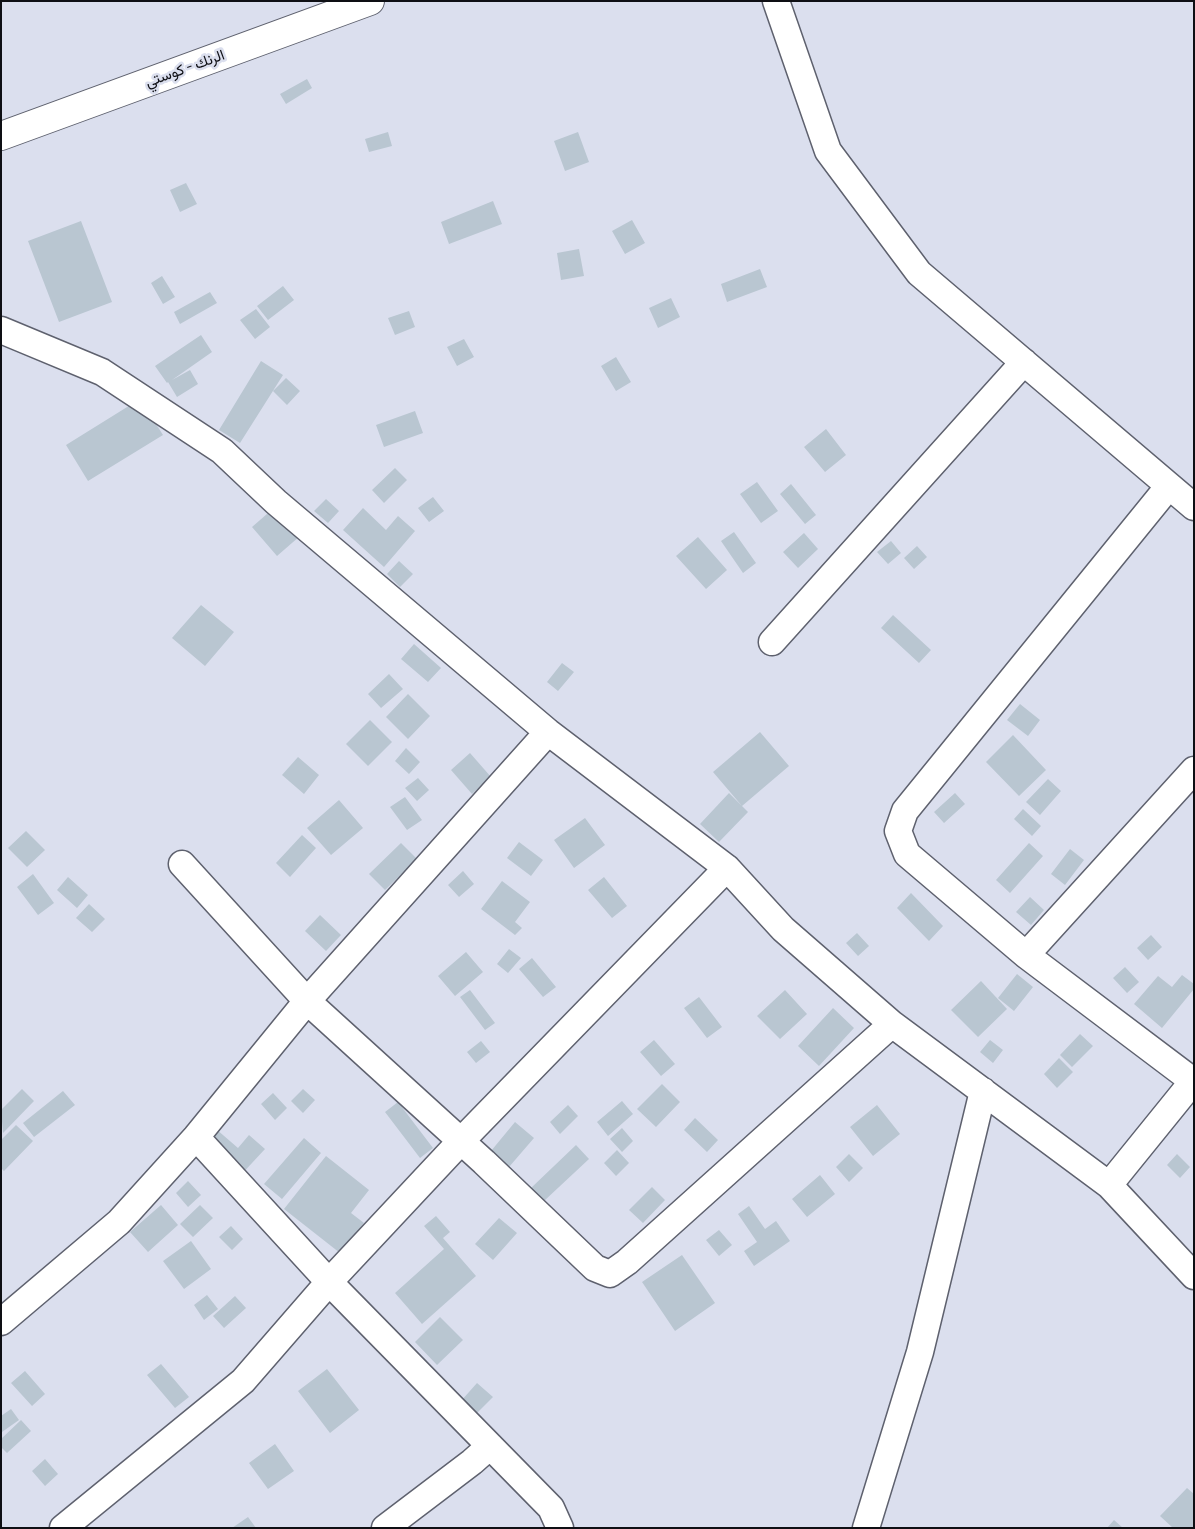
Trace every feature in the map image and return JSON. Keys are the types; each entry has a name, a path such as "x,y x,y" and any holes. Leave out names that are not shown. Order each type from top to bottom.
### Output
{"main road":[{"name":"الرنك - كوستي","path":"1,136 370,1"}],"street":[{"path":"776,1 828,151 919,273 1194,507"},
{"path":"1,330 102,372 222,451 276,502 548,732 726,868 784,929 892,1024 1109,1186 1194,1276"},
{"path":"772,642 1024,362"},
{"path":"1109,1186 1193,1080 1026,955 906,854 898,831 905,811 1170,486"},
{"path":"1,1322 119,1222 196,1138 307,1001 548,732"},
{"path":"1026,955 1194,770"},
{"path":"182,864 307,1001 461,1141 595,1268 610,1274 627,1262 892,1024"},
{"path":"63,1528 243,1381 329,1282 461,1141 726,868"},
{"path":"866,1528 920,1352 983,1091"},
{"path":"196,1138 329,1282 551,1508 560,1528"},
{"path":"385,1528 472,1462 490,1446"}],"building":[{"path":"307,79 312,88 286,104 280,94"},
{"path":"388,132 392,146 369,152 365,139"},
{"path":"578,132 589,162 565,171 554,141"},
{"path":"186,183 197,204 180,212 170,190"},
{"path":"493,201 502,224 449,244 441,222"},
{"path":"632,220 645,243 625,254 612,231"},
{"path":"81,221 112,302 59,322 28,241"},
{"path":"579,249 584,276 561,280 557,253"},
{"path":"760,269 767,287 727,302 721,284"},
{"path":"162,276 175,297 163,304 151,283"},
{"path":"283,286 294,300 268,320 257,306"},
{"path":"210,292 217,303 180,324 174,312"},
{"path":"671,298 680,317 658,328 649,308"},
{"path":"256,309 270,327 255,339 240,320"},
{"path":"409,311 415,327 395,335 388,318"},
{"path":"201,335 212,352 172,380 190,370 198,384 177,397 155,366"},
{"path":"464,339 474,357 457,366 447,347"},
{"path":"616,357 631,382 616,391 601,366"},
{"path":"261,361 283,375 240,443 219,430"},
{"path":"286,378 300,391 287,405 273,391"},
{"path":"140,399 163,435 88,481 66,445"},
{"path":"415,411 423,433 384,447 376,425"},
{"path":"826,429 846,455 825,472 804,447"},
{"path":"395,468 407,480 384,503 372,490"},
{"path":"757,482 778,511 761,523 740,494"},
{"path":"791,484 816,515 805,524 780,494"},
{"path":"433,497 444,511 429,522 418,508"},
{"path":"326,499 339,511 328,523 314,511"},
{"path":"275,507 300,536 277,556 252,527"},
{"path":"363,508 386,530 398,516 415,531 384,567 343,530"},
{"path":"734,532 756,563 743,573 721,541"},
{"path":"804,533 818,549 798,568 783,552"},
{"path":"698,537 727,570 706,589 676,556"},
{"path":"891,541 901,553 888,564 877,552"},
{"path":"917,546 927,557 914,569 904,558"},
{"path":"399,561 413,574 400,587 387,574"},
{"path":"201,605 234,632 205,666 172,638"},
{"path":"893,615 931,650 919,663 881,628"},
{"path":"414,644 441,668 428,682 401,659"},
{"path":"562,663 574,672 558,691 547,682"},
{"path":"389,674 403,689 381,708 368,694"},
{"path":"408,694 430,716 408,739 386,717"},
{"path":"1020,704 1040,720 1028,736 1007,720"},
{"path":"370,720 392,742 368,766 346,744"},
{"path":"760,732 789,766 742,806 713,772"},
{"path":"1013,735 1046,770 1019,796 986,762"},
{"path":"406,748 420,762 409,774 395,761"},
{"path":"470,753 491,777 472,794 451,770"},
{"path":"298,757 319,775 304,794 282,775"},
{"path":"418,778 429,790 417,801 405,788"},
{"path":"1048,779 1061,791 1040,815 1026,802"},
{"path":"729,793 748,812 719,842 700,824"},
{"path":"955,793 965,804 944,823 934,812"},
{"path":"405,797 422,820 407,830 390,807"},
{"path":"339,800 363,828 331,855 307,828"},
{"path":"1023,809 1041,826 1032,836 1014,819"},
{"path":"585,818 605,845 574,868 554,840"},
{"path":"26,831 45,850 27,867 8,848"},
{"path":"302,835 316,848 290,877 276,863"},
{"path":"519,842 543,860 531,876 507,858"},
{"path":"401,843 417,859 385,890 369,874"},
{"path":"1029,843 1043,856 1010,893 996,880"},
{"path":"1070,849 1084,860 1065,885 1051,874"},
{"path":"463,871 474,884 459,897 448,885"},
{"path":"33,874 54,903 38,915 17,887"},
{"path":"68,877 88,895 77,908 57,890"},
{"path":"604,877 627,906 612,918 588,890"},
{"path":"502,881 530,902 515,922 522,928 515,935 481,909"},
{"path":"911,893 943,926 929,941 897,908"},
{"path":"1030,897 1044,910 1031,925 1016,912"},
{"path":"89,904 105,919 92,932 76,918"},
{"path":"320,915 341,935 326,951 305,931"},
{"path":"857,933 869,946 858,956 846,943"},
{"path":"1151,935 1162,947 1148,960 1137,948"},
{"path":"509,949 521,958 508,973 497,964"},
{"path":"466,952 483,972 455,996 438,976"},
{"path":"532,958 556,987 543,997 519,969"},
{"path":"1125,967 1139,982 1127,993 1113,978"},
{"path":"1017,974 1033,987 1014,1011 998,998"},
{"path":"1182,975 1194,984 1194,989 1162,1028 1134,1004 1158,976 1172,987"},
{"path":"981,981 1007,1009 978,1037 951,1010"},
{"path":"470,990 495,1023 485,1030 460,997"},
{"path":"785,990 807,1014 780,1039 757,1016"},
{"path":"699,997 722,1027 707,1038 684,1008"},
{"path":"833,1008 854,1028 819,1066 798,1046"},
{"path":"1080,1034 1093,1046 1072,1067 1060,1055"},
{"path":"654,1040 675,1064 661,1076 640,1052"},
{"path":"990,1040 1003,1050 993,1063 980,1052"},
{"path":"481,1041 490,1052 476,1063 467,1052"},
{"path":"1059,1058 1073,1072 1057,1088 1044,1074"},
{"path":"662,1084 680,1102 656,1127 637,1109"},
{"path":"22,1089 34,1101 3,1133 1,1110"},
{"path":"303,1089 315,1100 303,1113 291,1101"},
{"path":"63,1091 75,1105 34,1137 23,1123"},
{"path":"273,1093 287,1108 275,1120 261,1104"},
{"path":"622,1101 633,1114 608,1136 597,1122"},
{"path":"398,1102 433,1148 420,1158 385,1112"},
{"path":"568,1105 578,1116 560,1134 550,1122"},
{"path":"877,1105 900,1134 873,1156 850,1127"},
{"path":"695,1118 718,1140 707,1152 684,1130"},
{"path":"515,1122 534,1138 509,1167 491,1151"},
{"path":"16,1125 33,1141 4,1171 1,1168 1,1140"},
{"path":"622,1128 633,1141 622,1152 610,1139"},
{"path":"216,1129 238,1148 249,1135 265,1149 239,1177 203,1145"},
{"path":"304,1138 321,1153 282,1199 264,1184"},
{"path":"576,1145 589,1159 544,1201 531,1188"},
{"path":"617,1150 629,1163 616,1176 604,1163"},
{"path":"849,1154 863,1168 849,1182 836,1167"},
{"path":"1177,1154 1190,1167 1180,1178 1167,1165"},
{"path":"326,1156 369,1190 351,1213 364,1223 340,1253 284,1209"},
{"path":"820,1175 835,1194 807,1217 792,1199"},
{"path":"188,1181 201,1195 188,1207 176,1193"},
{"path":"652,1187 665,1200 643,1223 629,1210"},
{"path":"161,1205 178,1225 148,1252 130,1232"},
{"path":"200,1205 213,1218 193,1237 180,1224"},
{"path":"749,1206 765,1229 776,1221 790,1241 754,1266 744,1251 757,1242 738,1214"},
{"path":"436,1216 450,1232 443,1238 476,1276 422,1324 395,1293 444,1249 424,1226"},
{"path":"499,1218 517,1233 493,1260 475,1244"},
{"path":"231,1226 243,1239 232,1250 219,1237"},
{"path":"719,1230 732,1245 719,1256 706,1240"},
{"path":"191,1241 211,1269 184,1289 163,1261"},
{"path":"682,1255 715,1303 675,1331 642,1282"},
{"path":"207,1295 218,1309 204,1320 194,1305"},
{"path":"235,1296 246,1308 224,1328 213,1316"},
{"path":"440,1317 463,1340 437,1365 415,1342"},
{"path":"161,1364 189,1397 175,1408 147,1375"},
{"path":"327,1369 359,1410 330,1433 298,1391"},
{"path":"25,1371 45,1394 32,1406 11,1383"},
{"path":"477,1383 493,1397 476,1414 461,1401"},
{"path":"11,1409 19,1420 2,1432 1,1416"},
{"path":"21,1420 31,1431 7,1453 1,1447 1,1439"},
{"path":"275,1444 294,1471 268,1489 249,1463"},
{"path":"45,1459 58,1474 45,1486 32,1471"},
{"path":"1187,1488 1194,1494 1194,1528 1173,1528 1160,1516"},
{"path":"248,1517 256,1528 232,1528"},
{"path":"1114,1520 1123,1528 1107,1528"}]}
